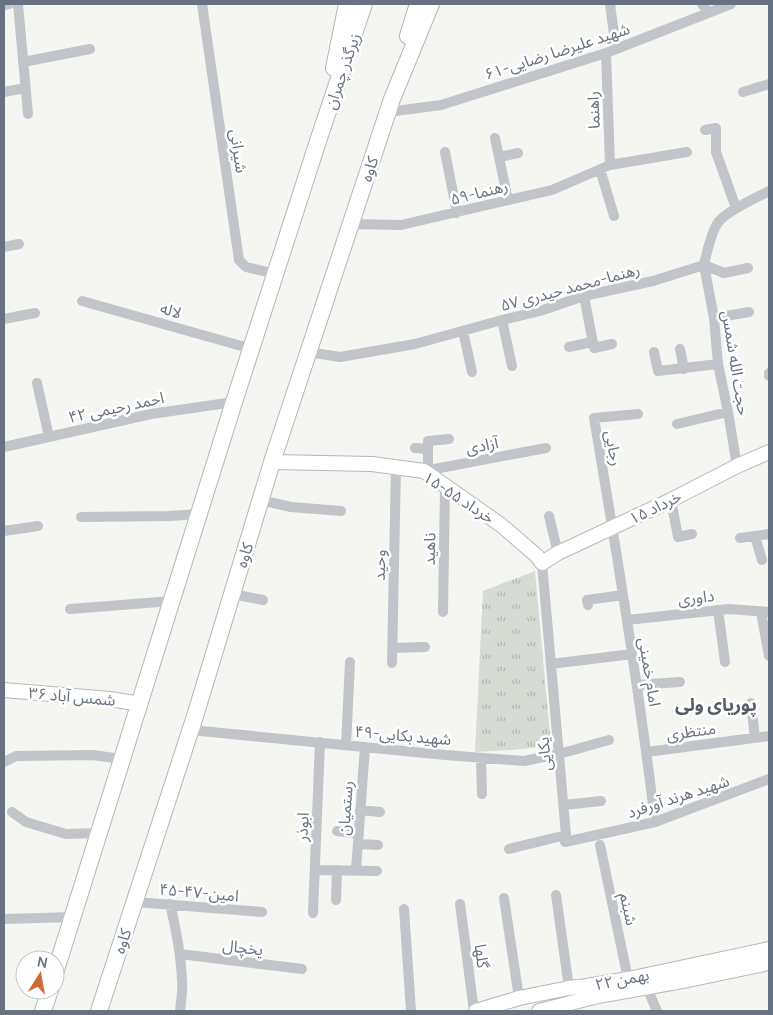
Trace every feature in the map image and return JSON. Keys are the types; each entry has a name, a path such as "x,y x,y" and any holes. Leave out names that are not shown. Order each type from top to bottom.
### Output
{"main road":[{"path":"62,950 319,138 347,4"},
{"name":"زیرگذر چمران","path":"319,138 364,4"},
{"path":"390,105 399,63 418,4"},
{"path":"390,105 431,4"},
{"name":"کاوه","path":"99,1011 191,730 272,462 390,105"}],"street":[{"path":"4,5 9,4"},
{"path":"18,4 28,114"},
{"name":"راهنما","path":"610,4 611,51 605,167 614,216"},
{"name":"۶۱-شهید علیرضا رضایی","path":"390,105 440,105 611,51 705,8 730,4"},
{"name":"شیرانی","path":"202,5 239,260 246,266 276,274"},
{"path":"23,62 90,49"},
{"path":"743,92 769,84"},
{"path":"4,92 26,88"},
{"path":"705,130 716,128 716,152 736,208"},
{"path":"495,138 508,200"},
{"path":"445,152 457,213"},
{"name":"۵۹-رهنما","path":"350,224 401,225 552,190 605,167 687,152"},
{"path":"500,157 518,153"},
{"path":"748,268 724,272 704,265 718,222 736,208 769,191"},
{"path":"4,247 19,244"},
{"name":"۵۷ رهنما-محمد حیدری","path":"308,352 340,357 415,344 540,311 584,296 653,281 704,265"},
{"name":"حجت الله شمس","path":"704,265 714,318 718,364 737,466"},
{"path":"584,296 593,345"},
{"name":"لاله","path":"82,301 252,349"},
{"path":"714,318 750,312"},
{"path":"4,319 35,313"},
{"path":"502,320 512,366"},
{"path":"463,331 472,372"},
{"path":"570,346 612,344"},
{"path":"680,349 684,368"},
{"path":"654,352 658,372 718,364"},
{"path":"37,383 50,437"},
{"name":"۴۲ احمد رحیمی","path":"4,447 151,414 234,402"},
{"path":"677,424 728,412"},
{"name":"رجایی","path":"612,527 594,418 638,414"},
{"path":"426,471 428,441 448,439"},
{"path":"415,448 427,449"},
{"name":"آزادی","path":"426,471 546,448"},
{"name":"۱۵ خرداد","path":"542,563 558,553 769,452"},
{"name":"۱۵-۵۵ خرداد","path":"272,462 372,464 426,471 501,525 537,556 542,563"},
{"name":"وحید","path":"392,663 396,468"},
{"name":"ناهید","path":"443,612 446,486"},
{"path":"260,500 291,507 341,510"},
{"path":"671,500 678,537 692,534"},
{"path":"81,517 200,514"},
{"path":"549,516 558,553"},
{"path":"4,531 38,526"},
{"name":"امام خمینی","path":"612,527 647,752 655,822"},
{"path":"740,538 769,534"},
{"path":"755,536 762,560"},
{"name":"یکایی","path":"542,563 566,839"},
{"path":"232,594 263,600"},
{"path":"588,605 587,600 623,595"},
{"path":"70,609 172,601"},
{"name":"داوری","path":"627,620 729,609 765,612"},
{"path":"718,610 725,662"},
{"path":"765,612 769,656"},
{"path":"393,648 425,647"},
{"path":"550,664 632,654"},
{"path":"346,745 350,662"},
{"path":"637,685 680,682"},
{"name":"شمس آباد ۳۶","path":"4,690 110,699 140,704"},
{"path":"751,703 755,738"},
{"name":"۴۹-شهید بکایی","path":"191,730 524,761 559,754 609,740"},
{"name":"منتظری","path":"647,752 769,736"},
{"name":"ابوذر","path":"313,912 320,742"},
{"name":"رستمیان","path":"356,870 365,747"},
{"path":"4,762 16,756 92,755 122,760"},
{"path":"481,758 482,794"},
{"name":"شهید هرند آورفرد","path":"509,849 655,822 769,780"},
{"path":"564,805 601,801"},
{"path":"360,810 380,812"},
{"path":"12,812 26,822 66,834 99,833"},
{"path":"338,831 378,845"},
{"name":"شبنم","path":"600,845 628,979"},
{"path":"315,870 377,871"},
{"path":"336,900 337,870"},
{"path":"556,895 569,988"},
{"path":"504,898 519,998"},
{"name":"۴۵-۴۷-امین","path":"134,902 262,912"},
{"path":"170,904 180,954 182,982 180,1011"},
{"name":"گلها","path":"460,904 475,1011"},
{"path":"404,909 411,1011"},
{"path":"4,919 73,917"},
{"name":"۲۲ بهمن","path":"475,1011 519,998 628,979 769,949"},
{"name":"یخچال","path":"180,954 302,969"},
{"name":"۲۲ بهمن","path":"539,1011 598,996 769,963"},
{"path":"647,988 657,1011"}],"green space":[{"path":"535,571 551,746 475,752 483,591"}],"district":[{"name":"پوریای ولی","path":"716,704"}]}
